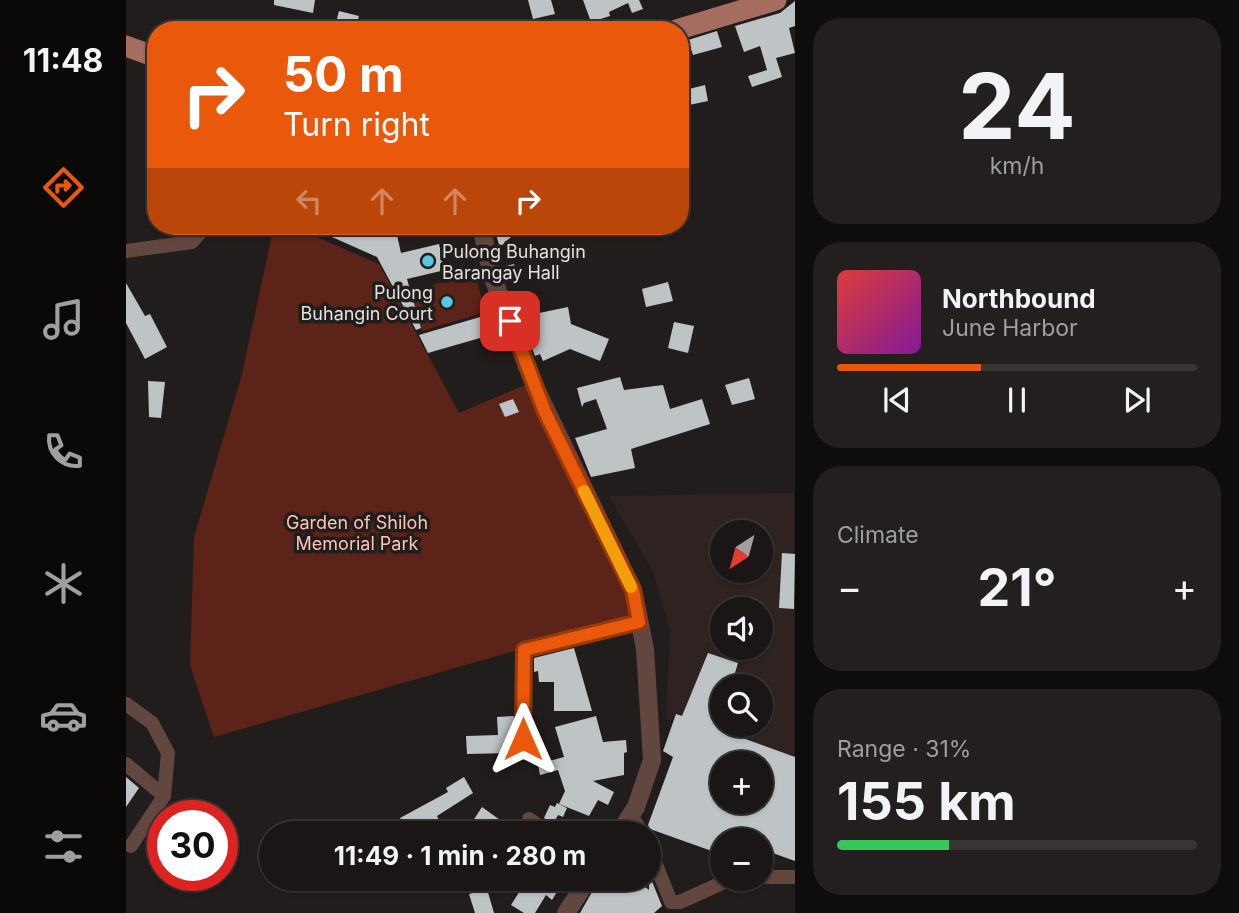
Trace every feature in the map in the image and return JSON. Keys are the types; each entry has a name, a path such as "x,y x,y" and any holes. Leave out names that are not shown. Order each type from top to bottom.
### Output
{"main road":[{"path":"689,26 776,0"},
{"path":"126,46 147,54"}],"street":[{"path":"126,251 192,242 198,235"},
{"path":"483,235 492,276 536,389 633,590 645,649 652,760 627,821"},
{"path":"523,753 524,650 639,622"},
{"path":"126,704 152,723 168,753 164,796 128,847"},
{"path":"126,764 164,796"},
{"path":"631,815 635,821"},
{"path":"661,877 671,902 680,902 710,888"},
{"path":"773,877 794,877"},
{"path":"566,913 580,891"}],"shaded area":[{"path":"794,493 794,764 773,757 773,751 757,751 717,737 773,737 773,674 710,674 710,734 666,719 670,630 653,572 609,496"}],"green space":[{"name":"Garden of Shiloh Memorial Park","path":"272,235 312,235 379,264 459,413 532,382 639,622 567,636 214,737 190,665 194,537 241,378"},
{"name":"Pulong Buhangin Court","path":"475,273 485,312 422,331 410,291"}],"building":[{"path":"274,0 315,0 313,13 274,5"},
{"path":"528,0 551,0 555,14 533,19"},
{"path":"583,0 639,0 643,9 632,13 628,3 609,12 610,16 591,21"},
{"path":"795,1 795,26 789,28 795,53 776,58 782,77 752,87 748,76 767,70 760,46 744,52 735,26 780,13"},
{"path":"339,11 359,16 358,21 336,21"},
{"path":"717,31 722,47 693,55 689,40"},
{"path":"705,85 708,101 689,105 689,89"},
{"path":"397,235 401,253 439,244 445,270 407,279 421,328 416,330 377,257 332,237"},
{"path":"496,235 513,235 500,247"},
{"path":"514,264 517,277 506,280 502,267"},
{"path":"668,282 673,301 646,307 642,289"},
{"path":"126,283 145,316 150,314 167,347 145,359 126,323"},
{"path":"568,307 571,324 609,339 600,361 570,349 543,361 540,354 535,356 520,317"},
{"path":"480,317 487,336 428,353 419,335"},
{"path":"674,322 694,326 688,353 668,348"},
{"path":"620,377 624,390 663,385 670,409 702,399 710,424 631,449 635,468 591,477 575,438 607,429 596,399 584,403 582,407 577,388"},
{"path":"749,378 755,399 732,405 725,385"},
{"path":"148,381 165,382 161,418 149,417"},
{"path":"513,399 519,412 505,417 499,404"},
{"path":"782,553 795,554 794,609 779,608"},
{"path":"574,648 592,711 554,711 554,682 539,682 538,671 534,672 534,658"},
{"path":"708,653 710,660 738,663 735,674 710,674 710,737 740,737 795,757 795,861 773,853 773,828 710,828 710,850 661,833 661,821 649,821 673,757 663,751 676,714 682,716"},
{"path":"514,716 513,753 467,754 466,736 498,735 497,717"},
{"path":"596,716 603,742 626,740 627,752 624,753 624,775 593,781 614,792 608,805 598,800 589,816 559,804 565,791 558,770 540,775 538,764 564,757 555,727"},
{"path":"126,777 139,788 126,807"},
{"path":"464,777 473,793 437,816 440,821 402,821 400,818 448,792 446,788"},
{"path":"557,803 567,808 563,817 558,815 555,821 544,818 550,805 555,807"},
{"path":"482,807 500,820 499,821 473,821"},
{"path":"488,891 494,913 475,913 469,894"},
{"path":"520,891 557,891 552,900 546,895 535,913 524,913 511,905"},
{"path":"593,891 656,891 662,906 654,913 580,913"}],"slow traffic":[{"path":"584,491 631,587"}],"place":[{"name":"Pulong Buhangin Barangay Hall","path":"428,261"},
{"name":"Pulong Buhangin Court","path":"447,302"}],"route":[{"path":"510,321 545,412 633,590 639,622 524,650 523,739"}]}
